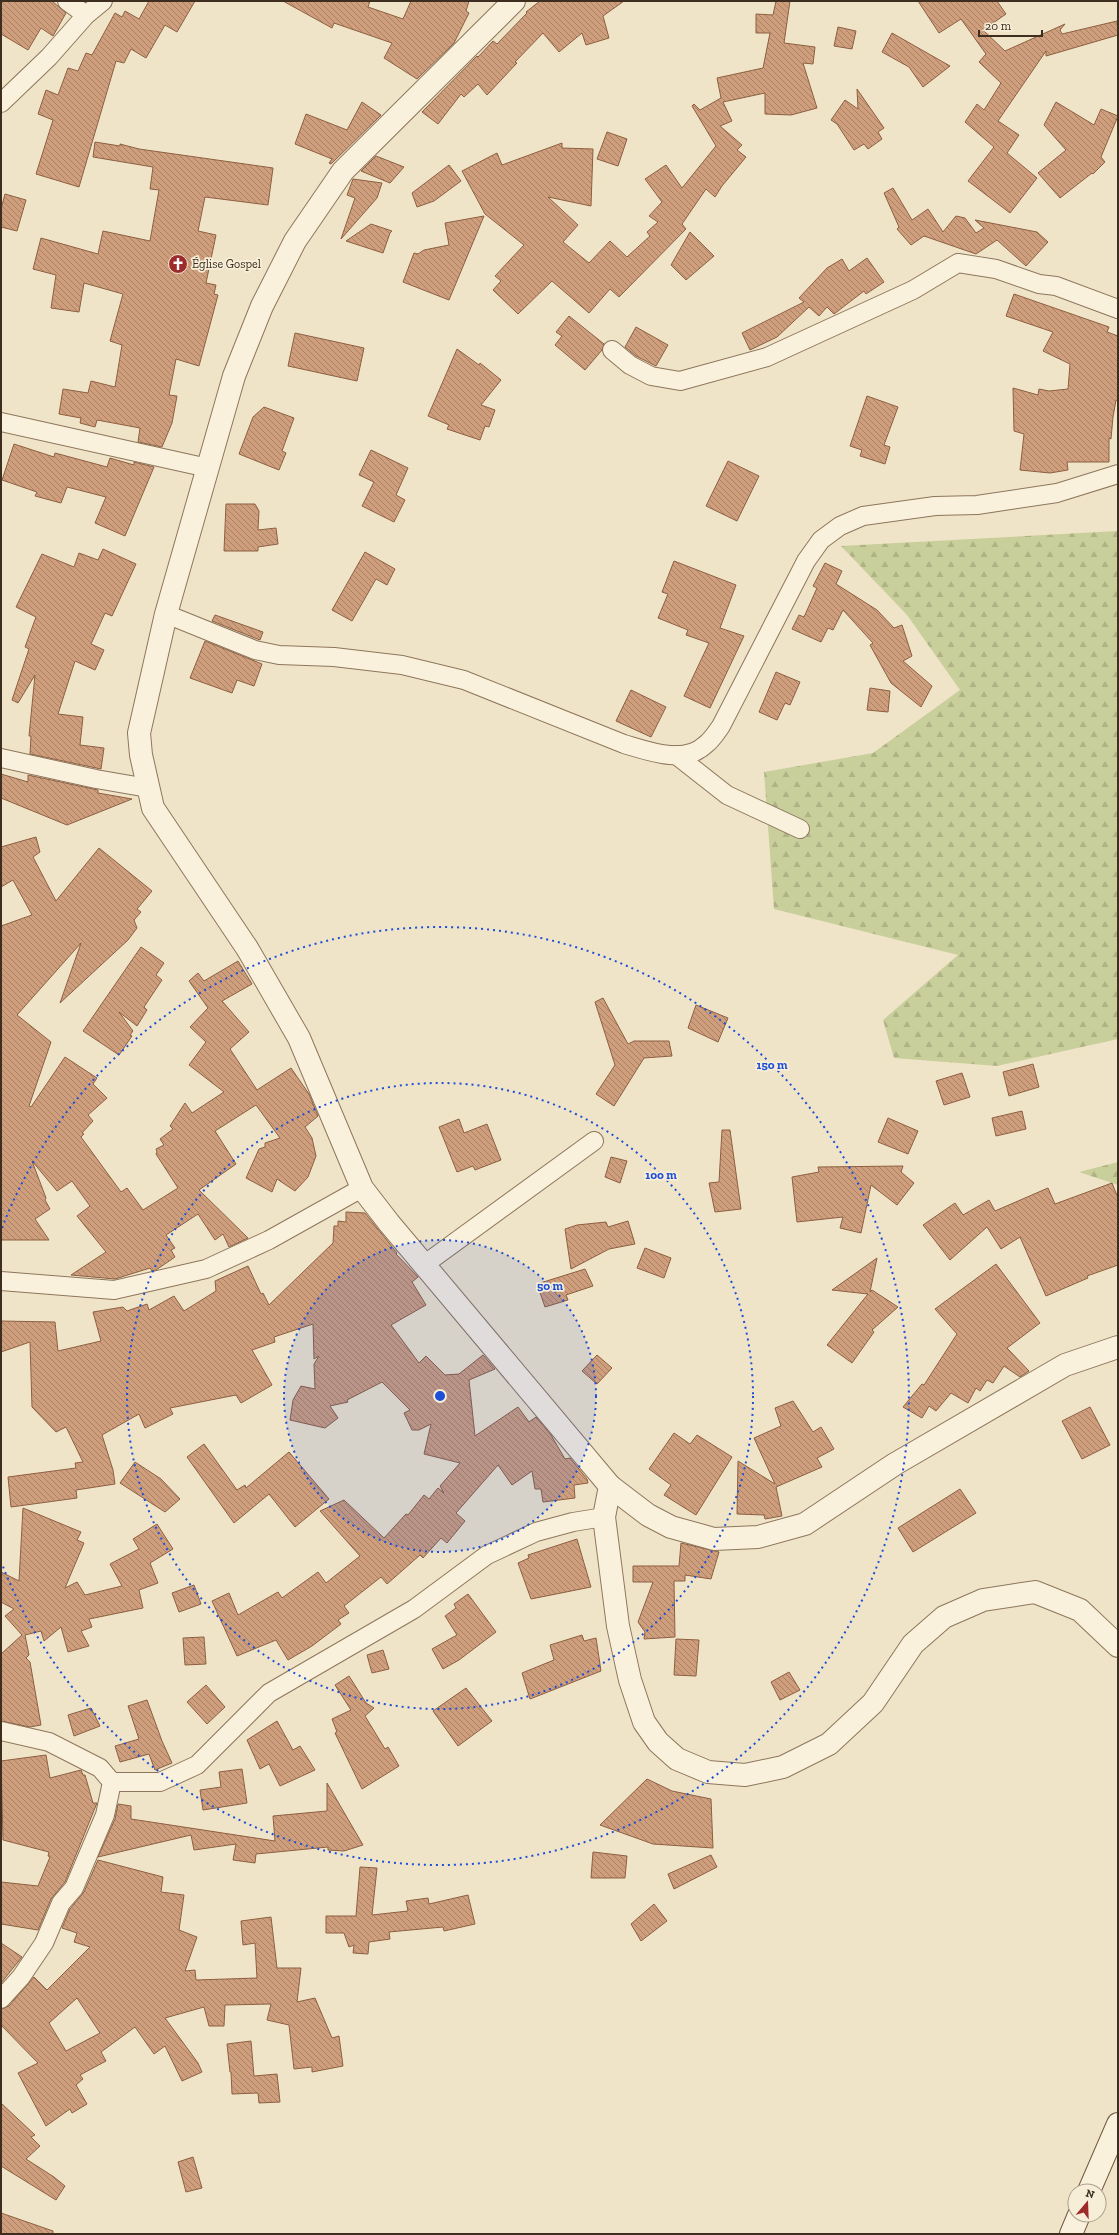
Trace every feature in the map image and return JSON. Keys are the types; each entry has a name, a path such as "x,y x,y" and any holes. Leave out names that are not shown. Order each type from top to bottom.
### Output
{"street":[{"path":"67,1 86,15"},
{"path":"1,103 49,57 86,15 103,1"},
{"path":"514,1 343,171 295,241 262,306 234,376 166,614 139,733 141,755 153,808 247,948 298,1038 362,1188 389,1223 610,1486 648,1515 671,1527 714,1539 758,1537 805,1524 895,1464 1064,1365 1118,1347"},
{"path":"612,350 630,365 651,376 680,381 767,357 914,290 958,263 996,269 1040,284 1056,286 1118,309"},
{"path":"1,422 208,468"},
{"path":"166,614 255,650 279,655 334,657 402,665 464,680 624,744 647,751 676,755 688,753 704,746 722,726 806,561 821,540 840,526 863,516 888,512 935,506 977,506 1057,494 1118,474"},
{"path":"676,755 727,794 800,829"},
{"path":"1,758 96,780 148,788"},
{"path":"425,1264 594,1141"},
{"path":"1,1281 114,1290 206,1268 269,1240 362,1188"},
{"path":"610,1486 604,1517 618,1626 630,1680 644,1722 658,1742 677,1758 708,1772 745,1775 783,1767 829,1744 873,1703 913,1644 944,1617 983,1600 1035,1592 1080,1610 1118,1646"},
{"path":"1,1731 49,1742 100,1768 112,1782 160,1782 196,1765 269,1693 414,1609 487,1556 536,1532 604,1517"},
{"path":"1,1999 22,1977 44,1943 61,1903 74,1888 105,1815 112,1782"},
{"path":"1092,2183 1118,2124"},
{"path":"1071,2234 1076,2223"}],"green space":[{"path":"1118,531 1118,1039 997,1066 894,1058 883,1020 958,955 774,909 764,772 873,753 960,690 907,615 841,546"},
{"path":"1118,1162 1118,1185 1079,1172"}],"building":[{"path":"1,1 52,1 66,13 53,36 41,28 28,50 1,34"},
{"path":"149,1 195,1 177,32 165,25 146,58 131,49 124,63 116,61 79,187 36,174 53,120 38,114 46,90 58,95 68,68 78,71 86,53 92,55 115,13 122,17 125,11 139,19"},
{"path":"283,1 370,1 368,7 403,19 411,1 469,1 466,11 469,13 454,43 417,79 384,58 392,43 334,23 332,28"},
{"path":"540,1 624,1 603,16 609,38 586,45 582,33 559,52 543,33 515,62 517,63 487,95 478,84 464,97 461,94 438,124 422,112 477,56 478,57 493,41 497,44 527,13 526,12"},
{"path":"776,1 790,1 784,43 815,47 813,64 803,63 817,108 791,115 765,114 765,93 723,102 732,121 720,126 742,145 737,150 746,157 722,186 715,197 706,189 682,224 686,229 619,297 610,289 589,313 552,281 518,314 493,290 501,281 495,276 524,245 485,214 462,171 497,153 502,165 562,143 562,148 593,149 591,206 548,197 578,225 563,242 589,263 610,241 627,257 650,236 647,232 658,222 649,216 662,202 645,179 666,165 682,188 716,146 692,106 694,104 700,110 721,98 717,78 763,68 770,33 756,33 756,14 773,15"},
{"path":"918,1 997,1 1006,14 983,30 1005,51 1065,24 1060,30 1062,34 1117,21 1118,35 1046,56 1046,51 998,121 1019,135 1007,153 1037,178 1010,213 968,181 994,147 965,122 977,104 984,110 1001,83 979,62 986,54 961,19 939,33"},
{"path":"838,27 856,31 852,49 834,46"},
{"path":"892,33 950,66 923,87 909,67 882,52"},
{"path":"857,89 884,128 878,132 882,139 868,149 864,144 854,150 837,124 831,120 845,100 858,109"},
{"path":"362,102 381,115 331,164 329,163 332,159 295,144 306,114 347,130"},
{"path":"1056,102 1094,125 1101,109 1118,116 1101,157 1105,162 1093,174 1092,173 1060,198 1038,173 1066,150 1044,125"},
{"path":"607,132 627,139 618,166 597,159"},
{"path":"95,142 120,146 120,144 139,149 273,168 268,205 205,197 198,231 216,235 206,283 216,285 214,294 218,295 199,366 176,359 169,395 177,396 172,423 162,447 138,442 140,428 97,420 95,427 80,423 81,418 59,414 63,389 88,393 91,381 115,387 122,345 110,341 123,294 84,283 79,312 51,308 56,275 33,269 41,238 98,254 103,231 150,241 159,190 150,189 153,167 93,157"},
{"path":"376,156 404,167 390,183 361,171"},
{"path":"449,165 461,181 434,201 417,207 412,193"},
{"path":"353,179 382,183 377,198 341,239 355,198 347,195"},
{"path":"893,188 912,220 928,209 943,232 956,216 965,218 976,233 984,228 975,220 1037,232 1048,242 1026,266 997,240 976,254 924,236 911,245 897,229 899,227 884,193"},
{"path":"5,194 26,200 17,231 1,227 1,209"},
{"path":"484,216 449,300 403,282 414,253 418,254 424,250 449,245 445,223"},
{"path":"371,224 392,231 383,253 346,241"},
{"path":"690,232 714,256 686,280 671,265"},
{"path":"867,258 884,282 866,294 864,291 834,314 827,307 819,316 809,307 777,337 750,350 742,333 804,302 799,298 827,268 842,259 849,271"},
{"path":"1014,294 1109,327 1107,332 1118,336 1118,401 1116,400 1111,439 1109,438 1109,462 1067,462 1068,470 1050,473 1020,470 1024,434 1014,431 1013,388 1038,395 1039,389 1049,391 1068,389 1070,364 1043,351 1053,332 1006,316"},
{"path":"569,316 604,344 602,350 585,370 555,345 562,336 556,332"},
{"path":"636,327 668,345 656,366 636,356 625,347"},
{"path":"295,333 364,348 357,381 288,366"},
{"path":"457,349 479,365 480,363 501,380 481,405 495,410 489,427 485,426 480,440 447,429 449,425 428,416"},
{"path":"867,396 898,407 884,445 890,447 885,464 860,456 862,450 850,446"},
{"path":"264,407 294,418 282,451 286,453 279,470 239,454 253,417"},
{"path":"14,444 54,457 55,453 107,467 110,458 134,465 134,462 154,467 125,536 95,523 106,497 67,487 61,503 35,496 37,492 2,480"},
{"path":"371,450 408,468 396,495 405,500 394,522 362,506 374,482 359,475"},
{"path":"728,461 759,476 737,521 706,506"},
{"path":"226,504 255,504 259,511 258,530 276,528 278,544 258,547 258,551 224,551"},
{"path":"103,549 136,564 112,616 105,613 91,644 104,650 95,670 75,661 58,714 83,717 80,745 104,748 101,769 30,754 31,736 29,736 35,675 18,703 12,700 29,649 25,647 36,617 16,607 42,554 74,567 79,553 98,560"},
{"path":"365,552 395,569 387,585 376,579 352,621 332,610"},
{"path":"674,561 736,585 720,628 744,636 710,708 684,696 709,643 686,635 688,630 658,618 668,594 662,592"},
{"path":"825,563 842,571 836,584 877,610 894,628 902,625 912,656 903,661 932,686 921,707 891,683 870,645 873,643 843,610 833,630 828,628 821,642 792,629 799,615 804,617 817,588 813,586"},
{"path":"215,615 263,632 260,640 212,621"},
{"path":"205,641 262,664 254,686 237,680 232,693 190,678"},
{"path":"776,672 800,682 790,705 785,703 777,720 759,712"},
{"path":"870,688 890,691 888,712 867,710"},
{"path":"631,690 666,707 651,737 616,721"},
{"path":"1,774 28,782 28,775 98,790 98,793 132,799 67,825 1,798"},
{"path":"36,837 40,852 33,857 56,901 99,848 152,891 137,909 141,912 134,920 137,928 128,940 60,1003 81,943 17,1015 51,1042 29,1106 31,1107 65,1057 97,1078 93,1084 107,1098 88,1115 93,1121 82,1133 84,1134 81,1137 121,1192 127,1188 143,1210 178,1188 156,1154 156,1149 164,1145 160,1139 173,1129 170,1126 185,1103 192,1113 224,1092 189,1065 206,1042 190,1027 208,1008 189,981 198,973 204,981 238,961 252,984 222,1001 249,1032 230,1049 257,1090 291,1068 309,1094 318,1116 305,1127 312,1138 316,1156 308,1177 295,1191 277,1179 272,1192 246,1178 259,1149 265,1147 265,1143 280,1138 256,1105 215,1131 236,1164 199,1190 248,1238 229,1247 223,1234 215,1240 198,1214 166,1235 175,1248 171,1250 175,1257 156,1270 152,1271 150,1268 115,1279 71,1275 106,1252 77,1216 90,1206 72,1181 57,1191 32,1161 46,1198 45,1200 50,1209 35,1219 49,1240 1,1240 1,926 32,915 13,880 1,887 1,847"},
{"path":"141,947 164,963 156,975 162,980 144,1007 147,1010 137,1026 119,1012 133,1031 130,1035 132,1036 119,1055 83,1031"},
{"path":"603,998 628,1044 634,1041 669,1041 672,1056 644,1058 614,1106 596,1094 615,1065 595,1002"},
{"path":"696,1005 728,1018 718,1042 688,1028"},
{"path":"1033,1064 1039,1087 1009,1096 1003,1072"},
{"path":"962,1073 970,1097 944,1105 936,1081"},
{"path":"1022,1111 1026,1129 996,1136 992,1118"},
{"path":"888,1118 918,1131 908,1154 878,1142"},
{"path":"459,1119 464,1133 487,1124 501,1160 475,1170 473,1166 457,1172 439,1127"},
{"path":"722,1130 730,1130 741,1209 715,1212 709,1183 719,1182"},
{"path":"611,1157 627,1161 620,1183 605,1177"},
{"path":"903,1166 901,1172 914,1183 897,1205 871,1185 861,1233 840,1228 843,1217 797,1222 792,1177 819,1172 818,1167"},
{"path":"1112,1183 1118,1198 1118,1265 1087,1276 1088,1278 1046,1296 1020,1237 1001,1249 987,1227 950,1260 923,1225 955,1203 963,1215 989,1200 995,1211 1048,1188 1055,1204"},
{"path":"346,1212 365,1213 397,1253 396,1254 418,1277 412,1282 426,1305 391,1325 419,1363 426,1356 445,1375 459,1374 483,1355 495,1369 469,1380 475,1436 518,1407 529,1422 536,1417 551,1435 565,1459 570,1458 587,1479 588,1483 574,1485 575,1498 543,1502 541,1489 535,1489 532,1471 512,1485 498,1465 456,1513 465,1521 447,1543 441,1538 423,1558 420,1555 387,1584 381,1577 344,1606 349,1613 338,1620 341,1624 312,1646 288,1660 276,1640 237,1656 212,1601 229,1593 238,1615 278,1592 282,1598 318,1572 326,1583 360,1556 320,1511 344,1500 384,1538 406,1514 408,1515 424,1495 429,1499 438,1488 444,1493 440,1486 460,1463 424,1454 431,1424 419,1430 412,1430 404,1413 410,1410 382,1382 347,1400 348,1402 330,1406 338,1418 325,1428 290,1420 293,1400 301,1386 315,1389 314,1364 319,1356 314,1359 313,1324 274,1337 275,1342 252,1350 272,1385 241,1403 236,1395 170,1408 173,1414 145,1428 139,1414 102,1435 113,1470 115,1484 76,1490 77,1498 11,1507 8,1477 76,1468 75,1463 83,1462 66,1427 56,1432 32,1407 30,1342 1,1352 1,1321 55,1322 58,1351 101,1341 93,1312 123,1307 127,1311 147,1304 149,1310 174,1296 184,1311 216,1291 215,1281 248,1266 261,1294 263,1293 269,1305 333,1243 334,1226 338,1226 338,1221 346,1222"},
{"path":"628,1221 635,1244 609,1249 571,1269 565,1229 577,1225 606,1222 608,1227"},
{"path":"645,1248 671,1258 664,1278 637,1268"},
{"path":"877,1258 870,1292 872,1290 898,1307 872,1330 874,1332 852,1363 827,1345 868,1294 832,1290"},
{"path":"996,1264 1040,1323 1007,1348 1029,1371 1020,1377 1004,1366 993,1383 987,1380 980,1391 976,1388 968,1403 951,1393 936,1411 929,1406 922,1418 903,1407 922,1384 924,1385 957,1334 935,1309"},
{"path":"585,1269 593,1286 566,1295 568,1300 545,1307 537,1284"},
{"path":"597,1355 612,1368 597,1384 582,1371"},
{"path":"793,1401 813,1432 821,1427 834,1449 817,1458 822,1467 776,1487 782,1516 765,1519 764,1515 737,1514 738,1461 775,1484 754,1438 781,1426 775,1408"},
{"path":"1090,1407 1110,1445 1082,1459 1062,1421"},
{"path":"674,1433 690,1444 697,1435 732,1457 696,1515 664,1495 671,1485 649,1469"},
{"path":"204,1444 237,1490 245,1485 246,1488 289,1452 329,1499 295,1527 269,1494 234,1523 187,1457"},
{"path":"135,1462 161,1479 180,1499 165,1512 120,1483"},
{"path":"960,1489 976,1513 913,1552 898,1528"},
{"path":"23,1508 81,1532 77,1540 84,1543 65,1588 77,1582 85,1595 122,1586 110,1564 139,1549 133,1539 157,1524 173,1549 150,1563 158,1583 139,1590 143,1608 89,1619 92,1627 81,1631 89,1646 68,1652 61,1627 44,1641 41,1631 25,1635 29,1655 26,1658 30,1662 41,1725 30,1727 1,1721 1,1654 22,1635 5,1616 14,1609 1,1602 1,1572 19,1581"},
{"path":"577,1539 591,1587 531,1599 518,1563 529,1558 528,1555"},
{"path":"681,1543 719,1552 711,1579 685,1575 685,1581 674,1581 675,1637 644,1639 645,1632 638,1622 653,1582 633,1582 633,1566 679,1566"},
{"path":"194,1585 201,1604 179,1612 172,1593"},
{"path":"468,1594 496,1632 459,1660 443,1669 432,1649 457,1635 445,1616 456,1608 454,1604"},
{"path":"582,1635 584,1641 596,1638 601,1671 530,1699 522,1673 554,1660 550,1645"},
{"path":"204,1637 206,1664 185,1665 183,1638"},
{"path":"676,1639 699,1640 696,1676 674,1675"},
{"path":"383,1650 389,1669 372,1673 367,1655"},
{"path":"789,1672 800,1690 780,1700 771,1682"},
{"path":"349,1676 366,1703 374,1708 365,1716 385,1749 388,1747 399,1766 362,1789 335,1733 337,1732 332,1719 351,1710 335,1685"},
{"path":"206,1685 225,1707 207,1724 187,1702"},
{"path":"466,1688 492,1721 458,1746 433,1711"},
{"path":"147,1700 172,1763 155,1770 149,1754 120,1762 115,1746 139,1739 128,1706"},
{"path":"91,1708 100,1726 74,1736 68,1715"},
{"path":"277,1721 293,1750 300,1746 315,1770 280,1786 269,1764 260,1769 247,1740"},
{"path":"46,1755 50,1778 81,1770 83,1775 85,1775 93,1803 97,1803 65,1882 51,1899 38,1930 1,1924 1,1882 38,1886 50,1857 48,1856 49,1852 3,1840 1,1761"},
{"path":"242,1769 247,1803 203,1810 200,1790 221,1787 219,1772"},
{"path":"647,1779 672,1791 711,1799 713,1848 653,1844 600,1825"},
{"path":"327,1783 363,1845 344,1851 328,1850 328,1847 256,1854 255,1863 233,1860 236,1844 194,1850 191,1835 98,1857 115,1819 118,1804 131,1806 131,1819 275,1841 273,1816 327,1811"},
{"path":"593,1852 627,1856 625,1878 591,1878"},
{"path":"711,1855 717,1867 674,1889 668,1874"},
{"path":"98,1860 163,1877 161,1892 184,1895 179,1930 197,1937 185,1971 195,1970 196,1980 257,1978 255,1943 243,1945 241,1921 271,1917 277,1968 301,1968 297,2002 315,1998 332,2038 339,2036 343,2066 312,2072 312,2067 294,2069 289,2025 267,2020 271,2004 225,2005 224,2026 209,2026 204,2007 165,2018 198,2063 202,2072 182,2081 165,2046 154,2054 135,2027 101,2052 106,2061 80,2075 83,2079 76,2085 87,2104 72,2113 70,2109 46,2126 18,2073 38,2063 1,2025 1,2009 9,2006 34,1977 47,1990 90,1947 74,1942 77,1933 62,1928 70,1909 84,1892","holes":["77,1998 100,2033 66,2051 49,2023"]},
{"path":"360,1867 377,1868 372,1915 408,1911 406,1901 428,1898 429,1904 468,1895 475,1924 444,1931 443,1927 389,1932 390,1939 369,1942 368,1954 353,1953 354,1945 349,1947 344,1933 326,1933 326,1916 356,1916"},
{"path":"654,1904 667,1921 641,1941 631,1924"},
{"path":"1,1943 22,1957 1,1983"},
{"path":"251,2041 254,2076 277,2074 280,2102 259,2103 258,2093 232,2094 227,2044"},
{"path":"1,2103 35,2135 31,2137 40,2146 26,2159 65,2186 56,2200 1,2166"},
{"path":"193,2157 202,2188 186,2192 178,2162"},
{"path":"1,2213 53,2231 53,2234 1,2234"}],"place":[{"name":"Église Gospel","path":"178,264"}]}
